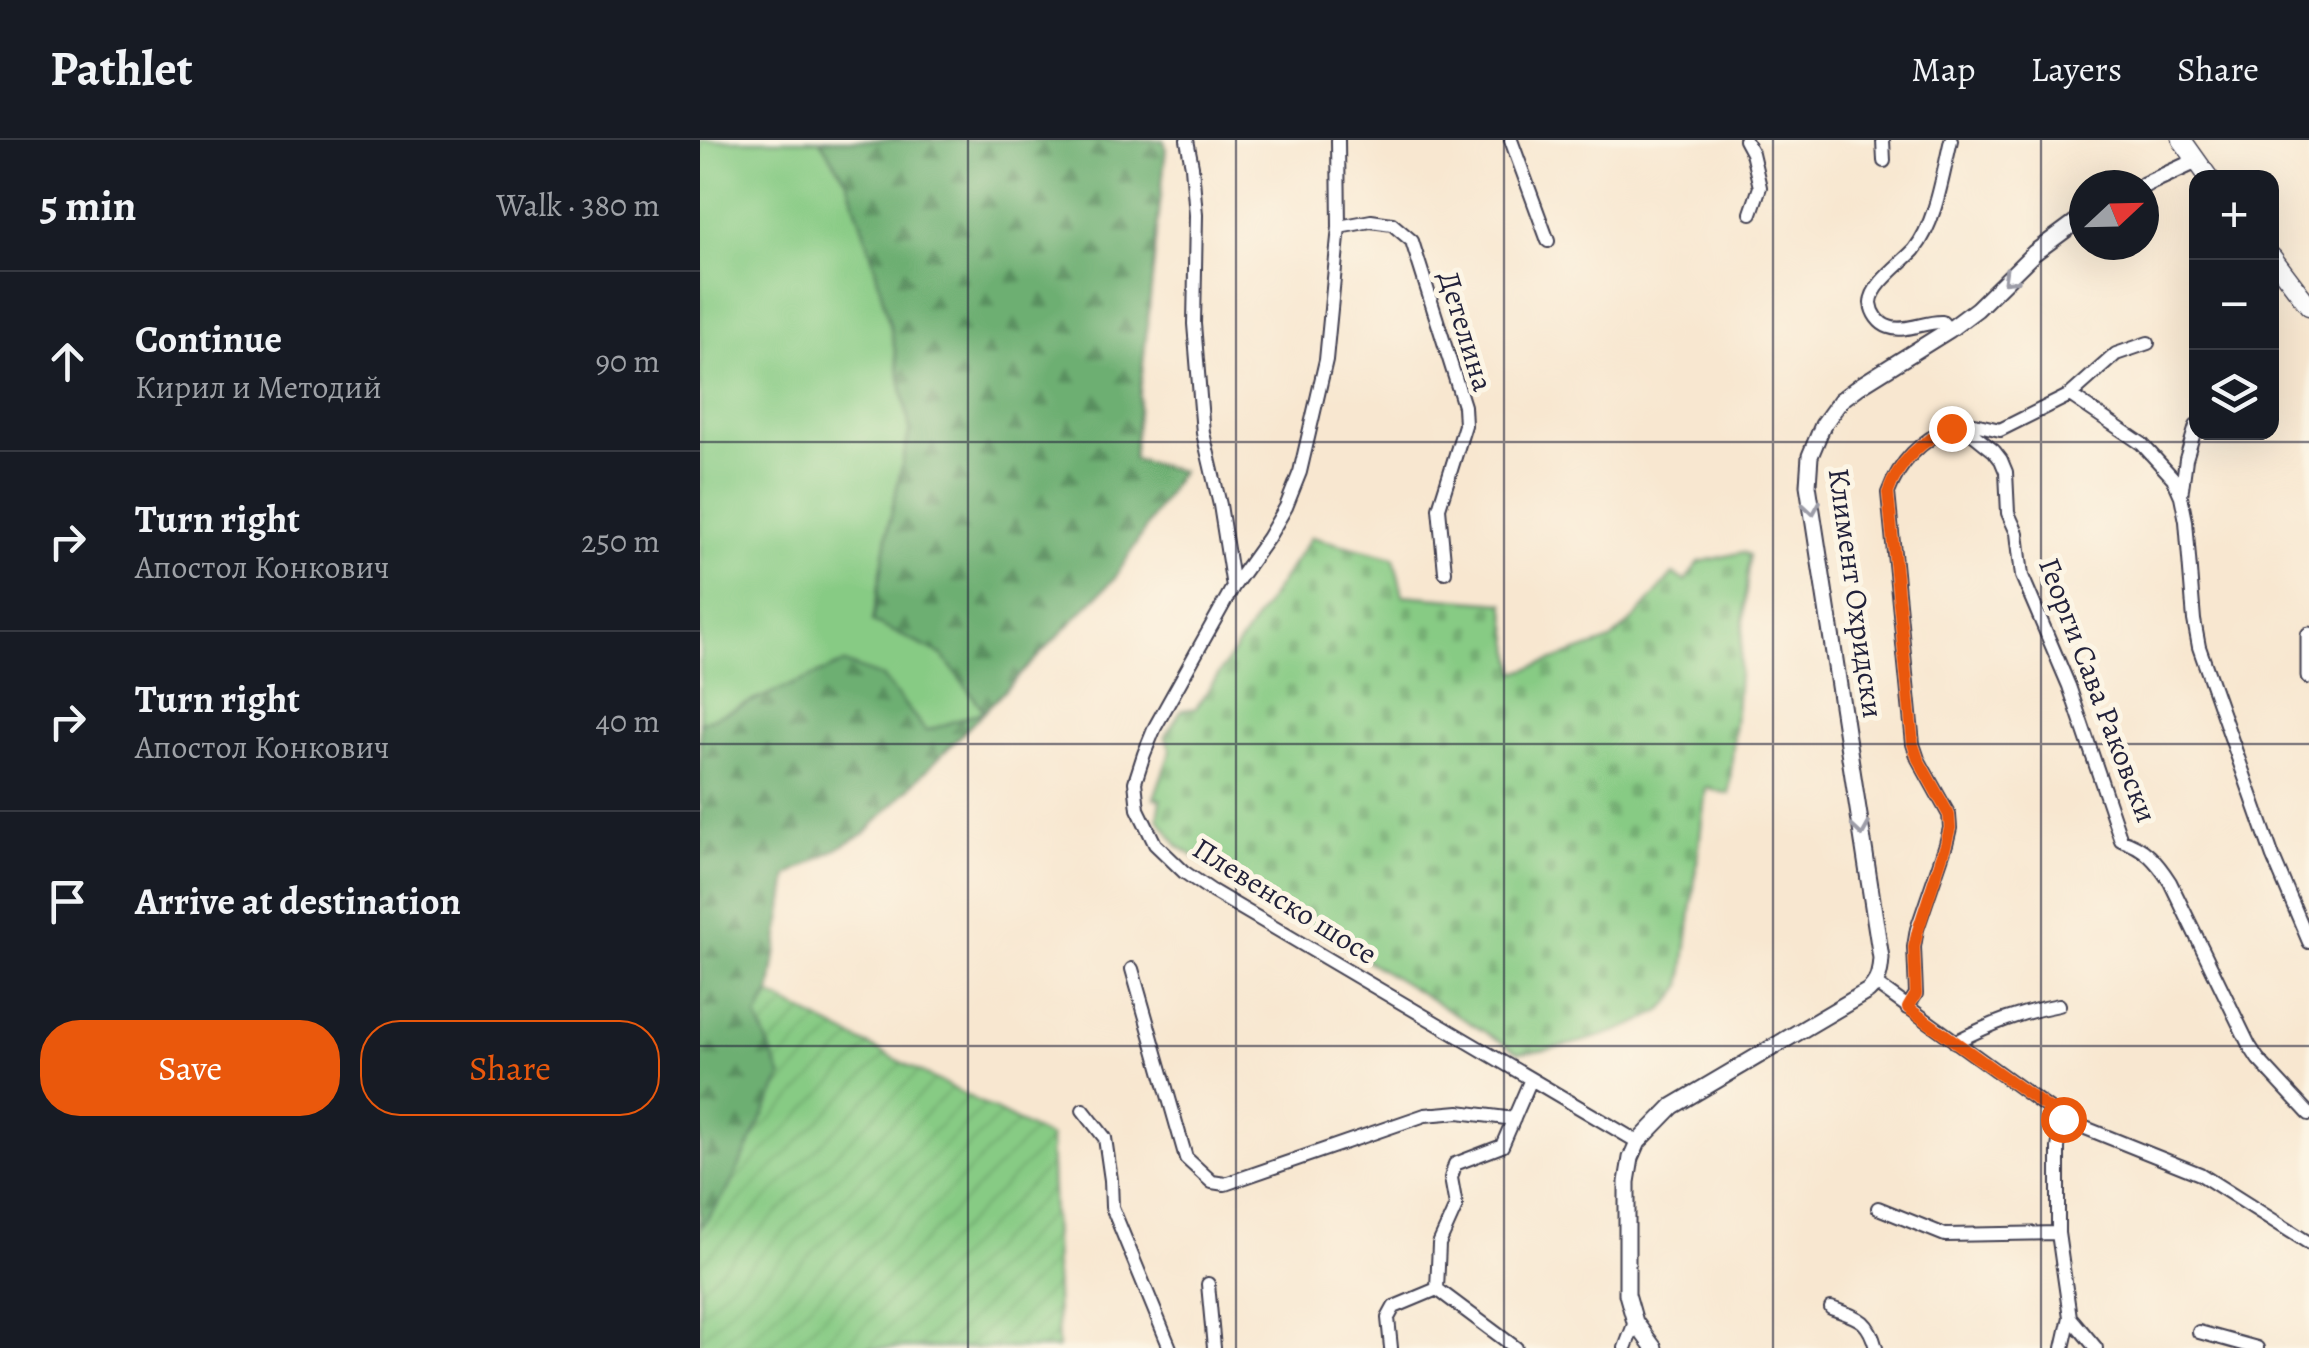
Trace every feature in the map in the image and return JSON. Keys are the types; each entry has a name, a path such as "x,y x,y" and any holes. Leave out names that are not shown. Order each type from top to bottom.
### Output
{"main road":[{"path":"2182,140 2203,170"},
{"path":"2274,260 2309,306"}],"street":[{"path":"1187,140 1196,215 1194,324 1203,434 1220,505 1233,587"},
{"name":"Плевенско шосе","path":"1338,140 1338,227 1326,360 1300,472 1286,507 1233,587 1156,727 1144,754 1135,796 1155,844 1212,892 1638,1142"},
{"path":"1511,140 1548,241"},
{"path":"1745,140 1760,187 1751,213"},
{"path":"1883,140 1884,161"},
{"path":"1949,330 1942,322 1932,321 1888,327 1876,318 1871,302 1876,288 1923,235 1951,140"},
{"path":"2159,178 2196,161"},
{"name":"Детелина","path":"1338,227 1371,221 1392,224 1412,241 1464,406 1465,426 1439,508 1445,572"},
{"name":"Климент Охридски","path":"1876,984 1881,958 1808,485 1810,456 1823,426 1841,400 1977,309 2034,253 2069,227"},
{"path":"1908,1008 1916,994 1914,958 1918,930 1950,828 1949,815 1913,744 1888,493 1907,459 1932,436 1951,428 1953,419 2000,430 2070,395 2116,354 2148,343"},
{"path":"2070,395 2142,444 2173,478 2181,496 2198,647 2272,857 2309,942"},
{"name":"Георги Сава Раковски","path":"1951,428 1974,435 2002,460 2008,513 2016,533 2022,576 2069,686 2121,840 2144,850 2157,862 2249,1045 2309,1114"},
{"path":"2181,496 2192,440"},
{"path":"2309,635 2309,676"},
{"path":"1132,969 1186,1158 1212,1182 1224,1184 1425,1115 1459,1112 1514,1119"},
{"path":"1654,1348 1635,1322 1627,1294 1627,1182 1638,1142 1673,1106 1876,984 2063,1119 2200,1174 2309,1243"},
{"path":"1956,1042 2022,1012 2059,1005"},
{"path":"1437,1289 1439,1244 1456,1206 1451,1178 1455,1164 1502,1146 1531,1078"},
{"path":"1083,1110 1105,1138 1112,1207 1170,1348"},
{"path":"2063,1119 2058,1148 2058,1234 2070,1317 2064,1348"},
{"path":"1878,1208 1945,1235 2058,1234"},
{"path":"1208,1284 1214,1348"},
{"path":"1391,1348 1388,1318 1394,1307 1437,1289"},
{"path":"1437,1289 1516,1348"},
{"path":"1831,1308 1863,1320 1876,1348"},
{"path":"2070,1317 2096,1348"},
{"path":"1625,1348 1635,1322"},
{"path":"2199,1332 2257,1348"}],"green space":[{"path":"700,140 820,140 847,181 891,330 910,429 873,621 943,655 984,711 926,732 882,677 700,723"},
{"path":"820,140 1164,140 1133,459 1181,471 1115,578 865,833 788,876 770,995 758,1017 782,1077 728,1190 700,1229 700,723 844,663 882,677 926,731 984,711 942,655 873,622 910,429 871,252 847,181"},
{"path":"1311,537 1394,558 1403,595 1504,603 1516,673 1611,640 1673,574 1685,581 1699,562 1743,552 1749,555 1729,794 1706,788 1682,986 1662,1010 1592,1039 1518,1052 1179,847 1158,818 1161,799 1154,798 1171,750 1165,736 1182,710 1196,708"},
{"path":"770,995 1050,1138 1058,1348 700,1348 700,1229 728,1190 782,1077 757,1017"}],"route":[{"path":"1951,428 1932,436 1907,459 1888,493 1913,744 1949,815 1950,828 1914,947 1916,994 1908,1008 2063,1119"}]}
